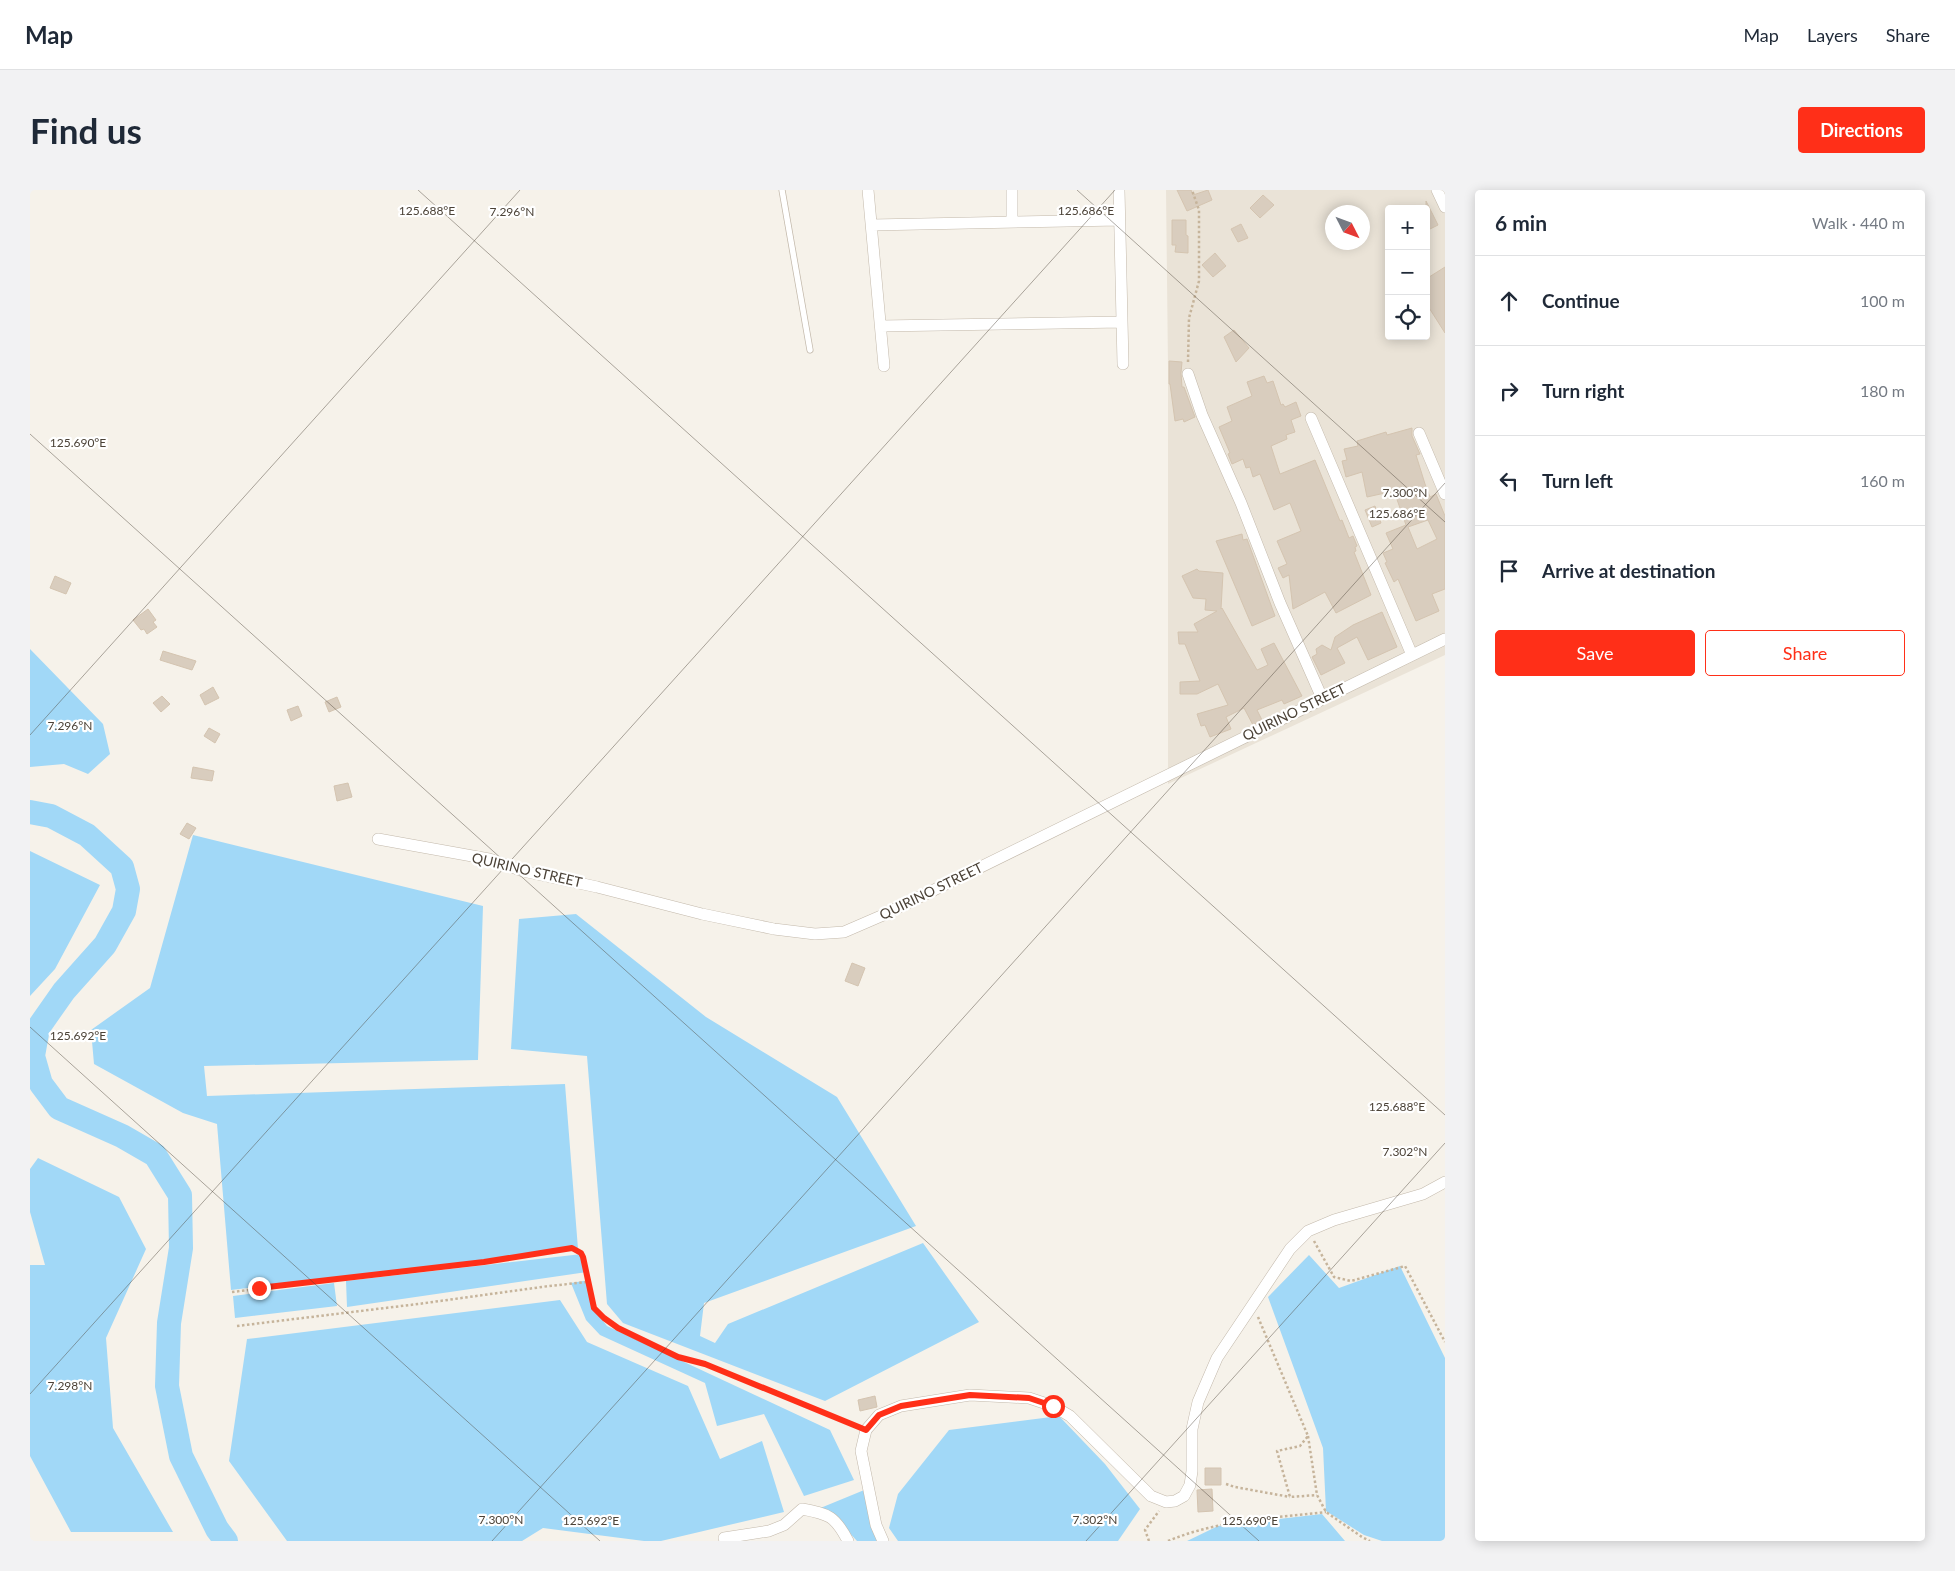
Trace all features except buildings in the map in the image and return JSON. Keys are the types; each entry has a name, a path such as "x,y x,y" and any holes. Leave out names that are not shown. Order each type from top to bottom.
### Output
{"street":[{"path":"868,190 884,366"},
{"path":"1012,190 1012,222"},
{"path":"1119,190 1123,364"},
{"path":"1437,190 1445,208"},
{"path":"872,225 1119,220"},
{"path":"881,326 1122,322"},
{"path":"1188,374 1202,416 1241,503 1280,603 1322,698"},
{"path":"1311,418 1412,655"},
{"path":"1420,433 1445,494"},
{"name":"QUIRINO STREET","path":"378,839 489,860 524,871 598,887 743,924 815,934 844,932 890,912 1445,638"},
{"path":"883,1541 876,1525 860,1451 866,1430 879,1415 901,1406 970,1395 1029,1398 1053,1406 1070,1416 1151,1496 1166,1502 1175,1501 1184,1496 1190,1485 1192,1429 1198,1402 1217,1358 1290,1249 1308,1232 1334,1220 1423,1194 1445,1182"},
{"path":"724,1538 770,1531 784,1525 802,1509 829,1515 841,1527 848,1541"}],"lane":[{"path":"782,190 810,350"}],"path":[{"path":"1188,374 1189,318 1199,272 1199,210 1192,190"},
{"path":"1308,1232 1334,1277 1351,1281 1405,1266 1445,1342"},
{"path":"232,1292 475,1263 572,1248 581,1253 583,1257 594,1308 618,1328 678,1357 705,1364 866,1430"},
{"path":"237,1326 587,1282"},
{"path":"1252,1304 1308,1436 1317,1495 1326,1512 1362,1538 1370,1541"},
{"path":"1290,1497 1277,1451 1300,1446 1308,1436"},
{"path":"1226,1484 1290,1497 1317,1495"},
{"path":"1149,1541 1145,1530 1166,1502"},
{"path":"1168,1541 1185,1534 1209,1528 1326,1512"}],"shaded area":[{"path":"1166,190 1445,190 1445,655 1168,784"}],"water":[{"path":"30,649 103,724 110,754 88,774 64,764 30,767"},
{"path":"193,835 483,906 478,1060 204,1066 207,1096 565,1084 578,1249 231,1290 217,1124 183,1113 94,1064 91,1030 150,988"},
{"path":"30,851 100,885 55,969 30,996"},
{"path":"576,914 706,1017 837,1097 916,1226 704,1303 700,1336 715,1343 728,1324 923,1243 979,1322 825,1401 623,1323 607,1304 587,1056 511,1049 519,919"},
{"path":"38,1158 119,1197 146,1249 106,1338 113,1428 173,1532 71,1532 30,1456 30,1265 45,1265 30,1212 30,1169"},
{"path":"582,1254 587,1272 347,1307 346,1281"},
{"path":"1309,1255 1339,1288 1400,1266 1445,1358 1445,1541 1382,1541 1364,1535 1326,1511 1323,1448 1268,1297"},
{"path":"589,1280 597,1313 607,1326 830,1430 854,1480 804,1496 764,1414 717,1426 705,1383 600,1335 586,1320 571,1283"},
{"path":"334,1283 337,1306 235,1318 233,1296"},
{"path":"560,1300 587,1342 688,1386 720,1459 762,1441 784,1512 661,1541 644,1541 543,1528 522,1541 287,1541 229,1461 247,1339"},
{"path":"1059,1416 1105,1464 1140,1509 1118,1541 898,1541 889,1528 898,1494 949,1430"},
{"path":"874,1486 875,1518 882,1541 857,1541 846,1529 818,1509"},
{"path":"1322,1514 1345,1541 1187,1541 1218,1526"}],"waterway":[{"path":"30,812 51,816 87,835 122,867 128,889 124,911 105,945 64,991 38,1028 33,1056 41,1084 59,1108 122,1136 155,1155 180,1195 181,1248 169,1323 167,1386 181,1456 217,1529 226,1541"}],"route":[{"path":"259,1288 484,1262 572,1248 581,1253 583,1257 594,1308 618,1328 678,1357 705,1364 866,1430 879,1415 901,1406 970,1395 1029,1398 1053,1406"}]}
